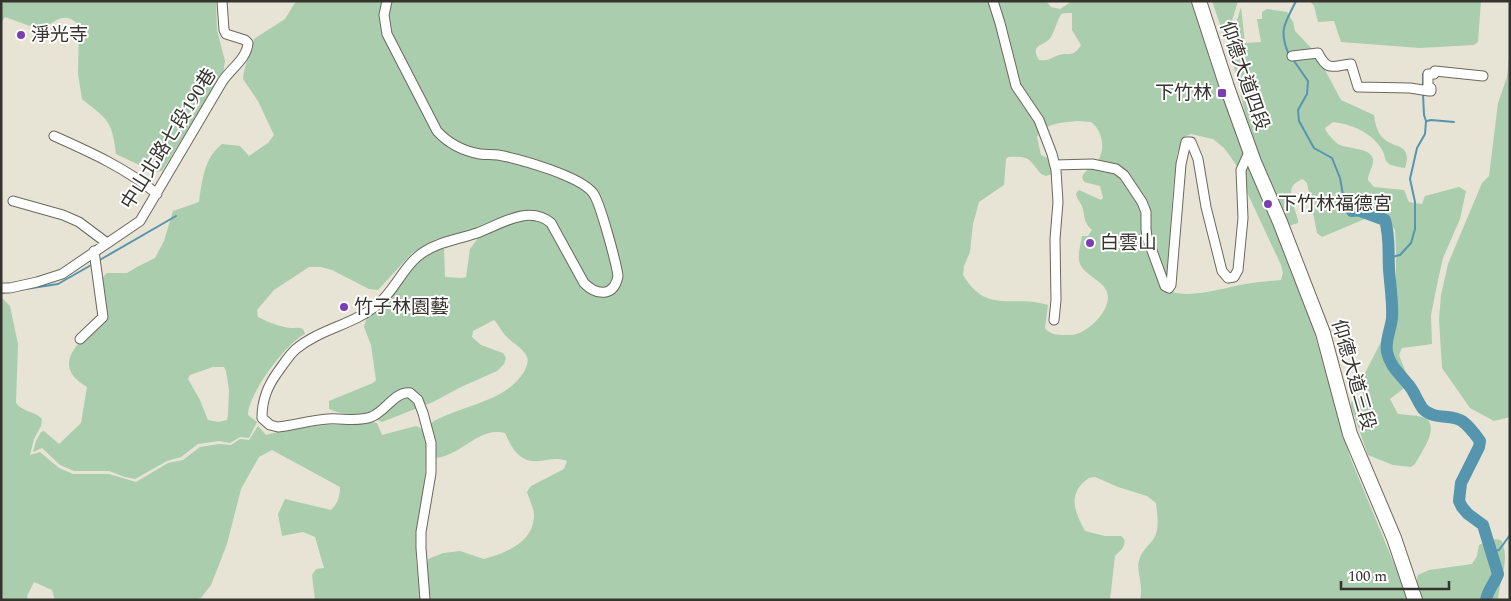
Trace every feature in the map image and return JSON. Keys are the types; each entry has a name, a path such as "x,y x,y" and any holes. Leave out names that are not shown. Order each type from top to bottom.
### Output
{"main road":[{"name":"仰德大道四段","path":"1200,1 1227,87 1252,156"},
{"name":"仰德大道三段","path":"1252,156 1280,222 1319,324 1350,434 1394,538 1415,600"}],"street":[{"name":"中山北路七段190巷","path":"1,288 28,284 62,274 140,221 225,77 240,62 248,48 248,43 245,40 226,34 224,30 222,1"},
{"path":"387,1 384,15 387,34 437,131 446,141 478,154 498,155 571,176 586,185 594,194 599,206 618,276 617,282 611,290 602,293 592,290 584,283 551,223 544,218 513,218 477,233 427,249 416,258 377,305 361,316 311,339 295,350 266,391 263,399 262,418 270,425 278,427 328,419 365,419 381,412 402,394 410,393 414,396 423,413 431,443 431,473 421,548 425,600"},
{"path":"993,1 1016,86 1039,120 1055,165 1058,196 1055,240 1056,300 1054,320"},
{"path":"1292,56 1318,53 1324,64 1329,67 1351,64 1358,87 1410,88 1431,91 1431,88 1428,86 1428,74 1434,74 1435,71 1483,76"},
{"path":"54,136 91,152 139,178 157,194"},
{"path":"1055,165 1092,164 1107,166 1116,169 1124,175 1142,202 1146,212 1148,238 1165,286 1169,288 1171,285 1181,164 1186,142 1191,142 1196,151 1206,207 1222,270 1228,278 1234,277 1238,270 1243,218 1241,170 1252,156"},
{"path":"12,201 63,215 79,222 106,243"},
{"path":"80,339 103,317 94,251"}],"green space":[{"path":"1,1 216,1 217,30 225,61 223,74 162,171 154,172 116,154 113,134 107,122 82,99 78,74 79,26 74,21 65,18 41,30 5,17 1,23"},
{"path":"296,1 384,1 381,15 444,142 498,157 585,188 592,197 616,278 610,288 594,289 587,281 557,223 548,216 524,212 508,215 475,230 436,239 412,253 378,290 369,289 332,270 321,267 309,267 274,290 257,310 258,317 283,327 302,328 305,334 297,339 279,358 269,370 254,395 248,415 257,422 249,438 240,437 230,443 219,441 198,444 181,457 167,461 135,479 109,471 74,471 60,465 42,448 33,452 41,432 44,431 59,444 81,423 87,387 75,378 70,369 69,360 80,342 106,318 102,278 107,273 127,273 155,258 164,241 173,211 199,202 205,170 211,156 222,144 240,146 249,156 268,143 274,135 258,101 243,79 254,39 285,19","holes":["213,367 224,367 229,390 227,420 218,422 208,420 200,400 188,379 190,375"]},
{"path":"391,1 1046,1 1051,7 1060,9 1072,1 1194,1 1304,297 1350,457 1409,600 1140,600 1141,589 1138,565 1141,554 1156,534 1158,521 1156,503 1147,496 1095,477 1089,478 1082,484 1075,496 1075,503 1078,516 1085,531 1105,536 1121,536 1124,539 1121,551 1115,556 1110,600 428,600 426,568 428,559 443,553 460,551 484,559 517,545 524,539 533,524 534,512 527,492 531,486 564,469 567,461 556,459 527,460 518,454 505,433 495,432 478,438 453,453 434,458 430,424 445,416 483,402 506,390 524,372 528,361 526,354 506,336 494,320 473,331 472,337 481,345 503,353 506,358 504,364 497,371 433,402 382,422 369,417 329,409 329,401 373,383 376,380 371,345 364,327 367,316 418,260 439,248 444,249 445,277 466,277 470,249 478,238 514,221 537,221 547,225 554,231 596,294 620,283 587,183 460,145 439,128 391,34 388,15","holes":["1072,13 1072,30 1081,45 1076,52 1059,55 1048,60 1039,60 1036,55 1037,48 1051,37 1061,14","1091,122 1101,136 1102,142 1099,159 1082,177 1084,182 1100,186 1103,198 1101,200 1079,190 1076,194 1082,206 1086,222 1092,230 1088,236 1082,236 1079,255 1080,263 1087,273 1101,283 1106,290 1107,304 1098,319 1091,326 1084,331 1070,335 1053,334 1047,331 1045,328 1048,305 1035,302 991,299 981,295 963,275 964,266 970,252 973,224 979,202 1004,185 1006,159 1008,157 1025,158 1041,174 1046,176 1054,173 1050,159 1041,155 1037,137 1045,128 1060,123","1191,134 1213,139 1230,156 1240,171 1245,188 1281,265 1283,273 1281,280 1250,283 1195,294 1175,293 1166,290 1177,154 1184,137"]},
{"path":"1212,1 1238,1 1228,34 1224,36"},
{"path":"1310,1 1481,1 1478,42 1474,45 1420,48 1341,42 1334,21 1318,22 1314,6"},
{"path":"1241,7 1245,43 1261,42 1257,19 1262,19 1262,12 1267,9 1287,12 1293,22 1295,31 1316,53 1341,100 1374,115 1376,127 1382,137 1404,150 1407,160 1405,168 1388,163 1378,144 1357,128 1333,122 1325,128 1338,144 1370,154 1373,164 1368,180 1374,187 1404,190 1409,202 1422,204 1425,196 1459,187 1466,191 1460,219 1443,258 1438,280 1431,315 1432,344 1402,348 1399,355 1409,380 1408,385 1390,399 1398,414 1422,417 1428,420 1431,425 1429,439 1415,464 1411,467 1393,465 1368,455 1351,407 1351,402 1363,395 1364,375 1382,340 1396,292 1395,230 1384,215 1372,216 1322,237 1317,233 1307,183 1303,179 1293,186 1291,191 1298,223 1289,226 1272,190 1245,113 1229,46"},
{"path":"1510,47 1510,417 1494,421 1470,408 1442,368 1439,319 1441,295 1448,264 1482,183 1489,176 1498,103 1507,77"},
{"path":"1,297 10,306 18,344 16,403 22,409 42,419 30,455 40,452 59,468 73,474 109,474 136,482 168,463 183,460 200,447 219,444 231,445 240,439 249,440 258,426 266,435 306,427 366,422 377,423 382,435 416,426 423,430 426,439 426,453 424,486 416,546 420,600 315,600 312,575 316,569 324,568 315,537 303,532 282,536 278,514 285,499 331,510 338,500 340,487 272,450 259,457 241,489 227,544 211,585 201,598 192,600 55,600 52,590 34,582 27,596 28,600 1,600"},
{"path":"1493,539 1501,540 1505,555 1498,600 1420,600 1416,583 1418,575 1429,570 1472,564 1477,556 1479,545"}],"waterway":[{"path":"1289,55 1283,33 1286,21 1296,1"},
{"path":"1292,58 1308,81 1307,94 1298,110 1299,121 1314,148 1332,158 1340,178 1345,206 1352,211"},
{"path":"1423,74 1423,86"},
{"path":"1388,258 1400,255 1411,243 1415,229 1415,202 1410,179 1417,148 1425,134 1426,121 1423,94"},
{"path":"1427,121 1454,122"},
{"path":"1352,211 1358,210 1385,220 1387,226 1392,305 1392,318 1387,339 1387,352 1390,361 1412,389 1423,409 1432,415 1462,421 1480,441 1479,447 1461,483 1459,501 1468,514 1483,525 1498,574 1486,600"},
{"path":"98,261 176,216"},
{"path":"19,290 58,284 93,264"},
{"path":"1,293 7,292"},
{"path":"1490,552 1499,550 1510,535"}],"place":[{"name":"淨光寺","path":"21,35"},
{"name":"下竹林","path":"1222,93"},
{"name":"下竹林福德宮","path":"1268,204"},
{"name":"白雲山","path":"1090,243"},
{"name":"竹子林園藝","path":"344,307"}]}
